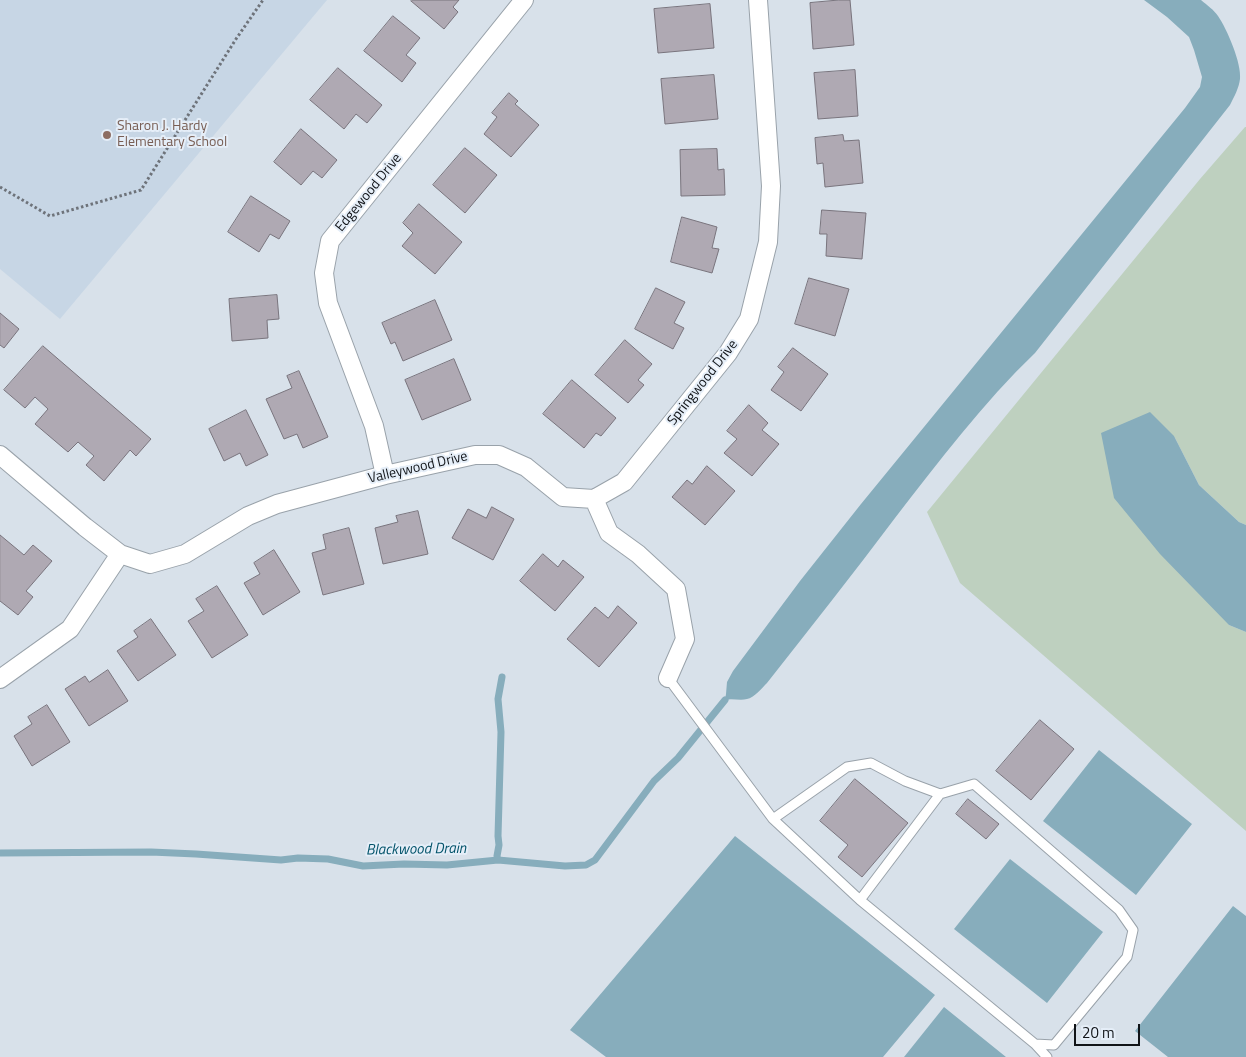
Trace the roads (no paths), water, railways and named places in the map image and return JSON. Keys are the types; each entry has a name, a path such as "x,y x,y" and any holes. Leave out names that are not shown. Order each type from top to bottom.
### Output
{"street":[{"name":"Edgewood Drive","path":"385,475 374,426 328,303 324,273 330,241 524,0"},
{"name":"Springwood Drive","path":"594,499 624,482 728,353 749,319 768,242 771,186 758,0"},
{"name":"Valleywood Drive","path":"0,455 120,554 150,564 185,554 248,516 278,504 385,475 475,455 499,455 526,467 562,497 594,499"},
{"path":"594,499 609,534 638,554 676,589 685,639 668,678"},
{"path":"0,679 70,628 120,554"}],"lane":[{"path":"668,678 773,819 860,900 1035,1044 1047,1057"},
{"path":"773,819 846,767 872,763 904,781 940,794 974,784 1119,910 1132,930 1127,957 1054,1045 1035,1044"},
{"path":"860,900 940,794"}],"waterway":[{"path":"498,860 501,732 498,699 502,677"},
{"name":"Blackwood Drain","path":"0,853 151,852 281,860 298,858 328,859 363,866 404,864 447,865 498,860 565,866 586,865 595,860 654,781 678,758 725,700"}],"place":[{"name":"Sharon J. Hardy Elementary School","path":"107,135"}]}
